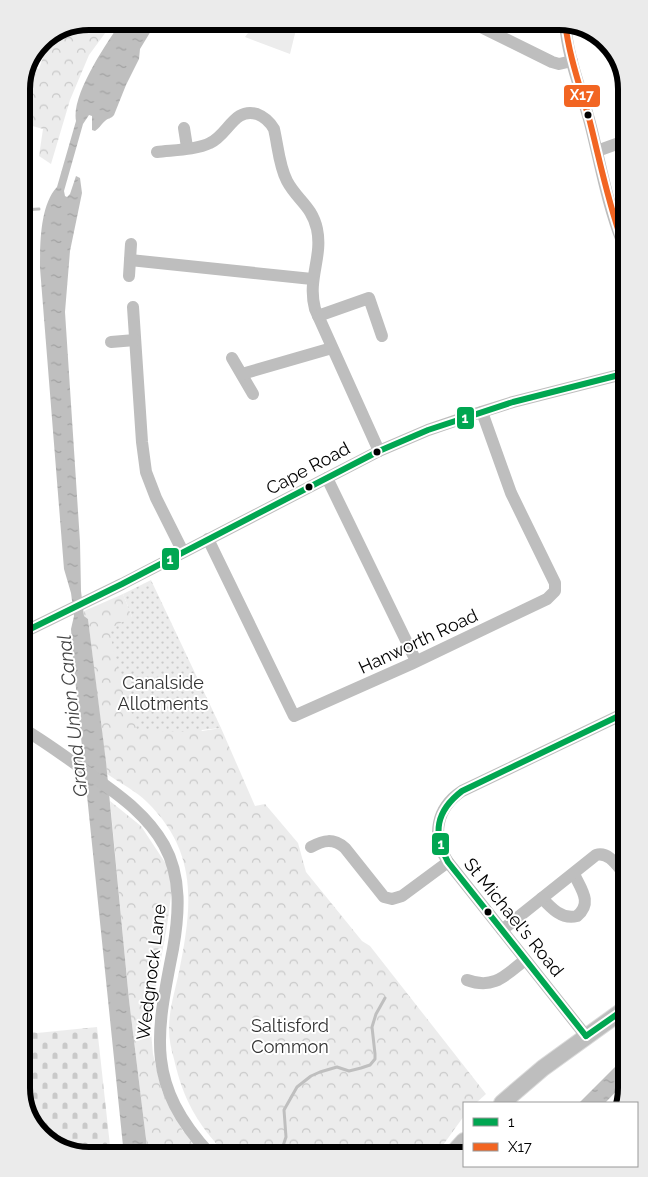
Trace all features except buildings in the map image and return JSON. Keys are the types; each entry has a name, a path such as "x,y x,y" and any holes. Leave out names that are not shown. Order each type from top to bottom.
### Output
{"main road":[{"path":"503,1102 543,1068 618,1014"}],"street":[{"path":"487,30 552,62 559,64 572,61"},
{"path":"566,30 608,198 618,229"},
{"path":"157,152 203,146 211,142 243,114 253,113 268,120 274,129 284,174 293,189 306,204 316,222 319,241 312,278 313,301 378,451"},
{"path":"184,128 188,148"},
{"path":"596,151 618,143"},
{"path":"128,276 131,244"},
{"path":"130,260 312,278"},
{"path":"318,316 370,298 382,336"},
{"path":"133,307 142,442 146,472 156,498 182,552"},
{"path":"110,342 135,340"},
{"path":"242,374 332,348"},
{"path":"232,358 253,394"},
{"name":"Cape Road","path":"30,629 208,540 378,451 428,430 482,412 618,375"},
{"name":"Hanworth Road","path":"208,540 294,716 416,662 552,596 556,589 555,583 503,476 482,412"},
{"path":"327,478 416,662"},
{"name":"St Michael's Road","path":"586,1036 448,862 440,847 438,824 443,810 454,796 618,716"},
{"name":"Wedgnock Lane","path":"30,733 122,798 144,816 158,836 170,859 178,891 177,922 161,1011 160,1057 162,1071 176,1108 204,1147"},
{"path":"311,847 326,841 337,842 345,848 384,897 392,899 402,896 448,862"},
{"path":"502,930 596,855 605,854 618,867"},
{"path":"542,898 564,917 577,916 584,908 586,898 574,874"},
{"path":"467,980 482,984 498,981 525,960"}],"green space":[{"path":"107,30 89,55 70,100 51,164 39,156 43,129 30,125 30,85 35,67 39,69 46,49 59,38 81,31"},
{"path":"250,30 296,30 290,54 245,37"},
{"name":"Canalside Allotments","path":"151,580 221,728 183,732 137,730 119,675 109,629 132,617 123,594"},
{"name":"Saltisford Common","path":"123,594 132,617 202,731 221,728 255,806 265,804 298,843 306,872 362,941 370,946 486,1094 477,1102 463,1102 463,1117 442,1147 220,1147 199,1121 182,1086 171,1048 169,1033 171,1007 187,925 187,882 183,861 176,841 164,821 143,798 107,774 88,619 84,616 84,611"},
{"path":"110,801 141,826 168,867 171,877 171,896 167,926 152,1008 151,1032 153,1054 162,1091 183,1131 198,1147 147,1147 129,1000"},
{"path":"97,1027 110,1147 85,1147 66,1143 47,1130 38,1118 31,1100 30,1088 30,1031 37,1033"}],"water":[{"path":"116,30 152,30 140,49 139,59 114,115 102,123 95,131 92,130 92,116 89,115 83,124 64,191 67,197 70,194 76,176 80,178 82,193 70,251 65,312 80,542 81,591 84,616 88,619 106,762 129,1000 147,1147 123,1146 73,659 71,629 74,616 71,593 64,569 40,268 44,214 51,195 57,187 76,121 79,97 91,69"},
{"path":"618,1064 618,1090 606,1102 580,1102"}],"waterway":[{"path":"30,210 39,209"},
{"path":"282,1147 286,1137 284,1110 297,1087 311,1076 320,1072 337,1067 349,1071 370,1065 375,1059 372,1027 376,1014 385,998"}],"transit line":[{"name":"X17","path":"566,31 572,60 618,229"},
{"name":"1","path":"30,629 122,584 379,451 428,430 513,402 618,375"},
{"name":"1","path":"586,1036 448,862 440,841 439,823 447,806 462,791 618,716"},
{"name":"1","path":"586,1036 618,1014"}],"water label":[{"name":"Grand Union Canal","path":"72,716"}]}
